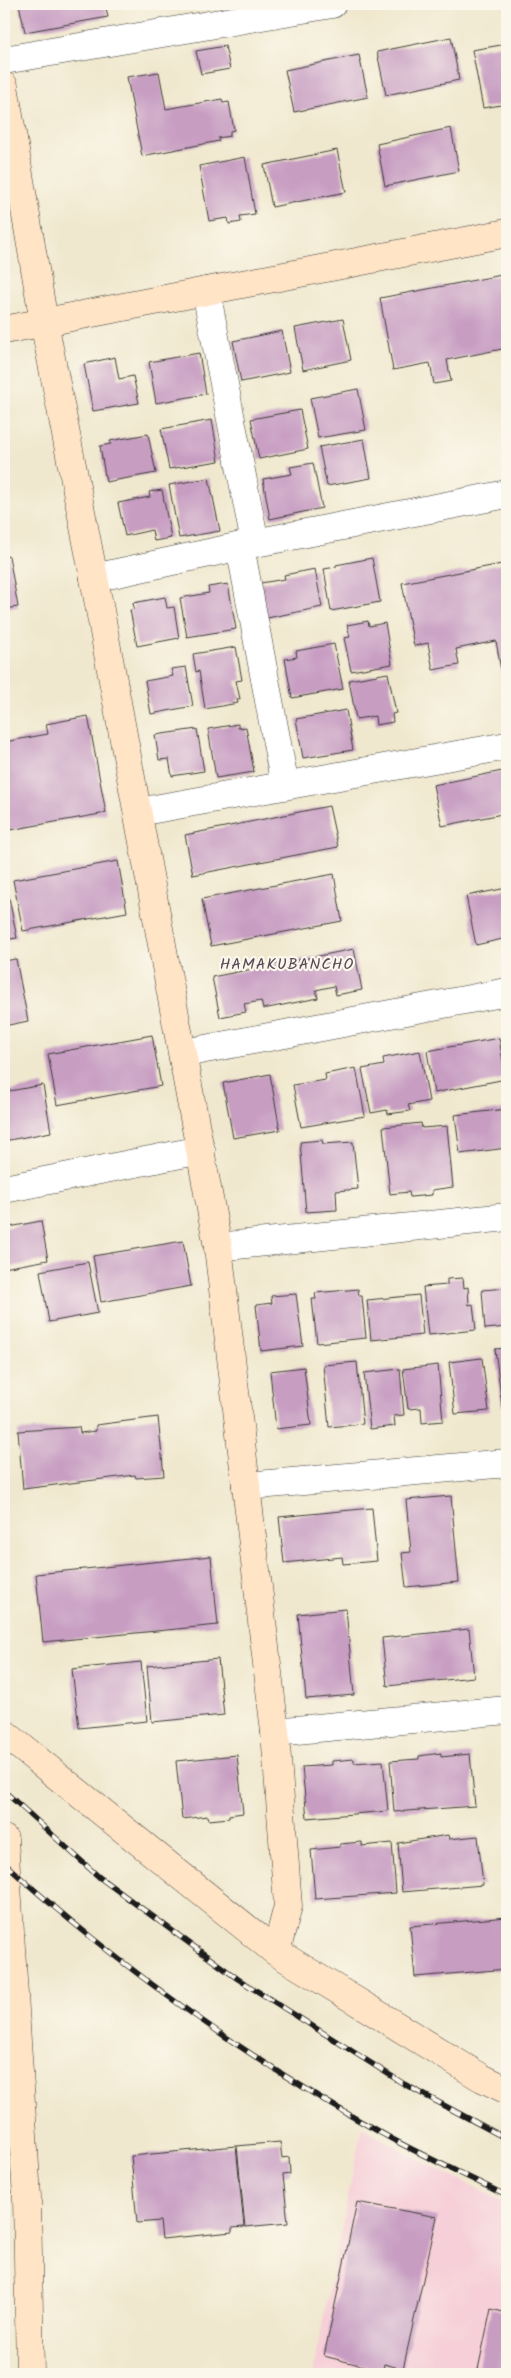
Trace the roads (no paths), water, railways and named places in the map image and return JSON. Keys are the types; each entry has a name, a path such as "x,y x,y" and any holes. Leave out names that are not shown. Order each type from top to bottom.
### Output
{"street":[{"path":"4,60 332,4"},
{"path":"4,86 44,322 184,1053 218,1247 275,1732 288,1906 276,1952"},
{"path":"4,330 507,233"},
{"path":"206,291 285,786"},
{"path":"94,578 247,545 507,494"},
{"path":"138,812 507,746"},
{"path":"184,1053 507,992"},
{"path":"4,1189 201,1150"},
{"path":"218,1247 507,1217"},
{"path":"246,1486 507,1463"},
{"path":"275,1732 507,1710"},
{"path":"4,1733 276,1952 482,2078 507,2090"},
{"path":"4,1839 27,2197 30,2374"}],"railway":[{"path":"4,1791 99,1877 238,1979 404,2084 507,2139"},
{"path":"4,1863 48,1902 141,1976 239,2046 290,2079 392,2139 507,2196"}],"district":[{"name":"HAMAKUBANCHO","path":"287,964"}]}
